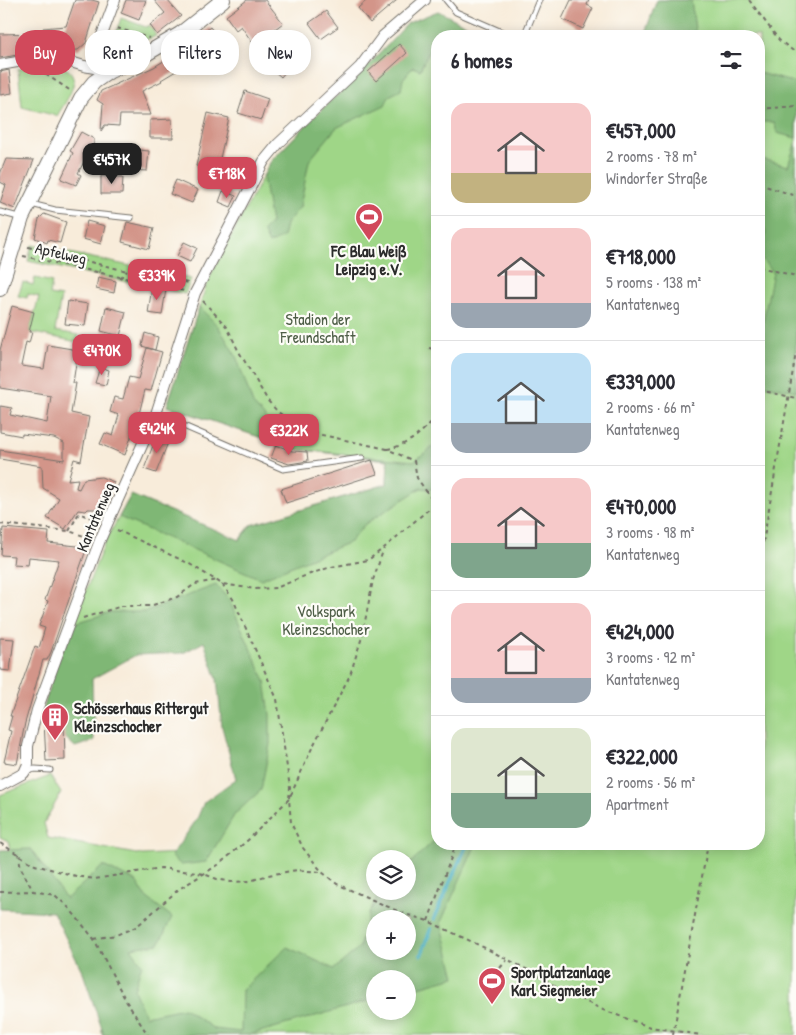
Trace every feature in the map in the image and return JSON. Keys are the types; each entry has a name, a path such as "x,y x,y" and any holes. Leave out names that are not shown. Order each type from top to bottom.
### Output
{"street":[{"path":"104,30 115,0"},
{"path":"185,30 223,0"},
{"name":"Kantatenweg","path":"24,772 28,764 28,746 37,710 100,540 156,414 196,289 264,161 278,144 360,67 383,36 424,0"},
{"path":"0,65 15,63"},
{"path":"0,290 28,204 81,98 94,82 104,75"},
{"path":"0,786 24,772"}],"lane":[{"path":"446,0 456,12 497,30"},
{"path":"526,30 539,0"},
{"path":"28,204 55,210 131,218"},
{"path":"0,212 22,218"},
{"path":"156,414 283,469 362,458"},
{"path":"24,772 50,770"}],"path":[{"path":"749,0 779,40 796,53"},
{"path":"106,24 135,35 161,41"},
{"path":"46,75 81,98"},
{"path":"765,109 796,106"},
{"path":"765,186 796,196"},
{"path":"26,247 127,271 142,271 196,289 227,327 256,383 278,412 290,422 322,435 387,449 414,461 417,478 431,500"},
{"name":"Apfelweg","path":"11,253 152,285 196,289"},
{"path":"99,273 102,264"},
{"path":"765,268 796,276"},
{"path":"120,278 127,271"},
{"path":"152,285 160,276"},
{"path":"765,533 796,353"},
{"path":"765,391 796,398"},
{"path":"387,449 400,446 416,437 431,422"},
{"path":"222,584 255,589 276,588 315,572 368,560 431,508"},
{"path":"69,531 79,513 107,524 188,563 222,584 233,599 242,623 278,699 290,788 289,799 292,823 302,848 322,872 337,884 370,900 428,921 485,948 603,1010 650,1027 700,1035"},
{"path":"0,524 69,531 100,540"},
{"path":"94,939 116,935 136,926 179,890 218,865 248,840 289,799 312,748 350,675 362,637 373,580 384,548"},
{"path":"71,616 78,618 88,617 122,606 150,606 177,597 195,584 218,580"},
{"path":"0,843 35,864 76,876 95,879 161,868 204,874 231,882 250,881 268,875 297,870 322,872"},
{"path":"428,921 454,850"},
{"path":"673,1035 707,850"},
{"path":"18,853 21,868 33,891"},
{"path":"0,892 33,891 55,895 69,908 94,939 126,1001 148,1035"},
{"path":"500,968 506,960"}],"green space":[{"name":"Volkspark Kleinzschocher","path":"657,0 796,0 796,1035 102,1035 96,950 12,858 8,841 0,837 0,795 50,776 61,793 44,823 48,838 142,855 179,853 242,789 252,720 206,635 57,663 105,542 131,495 239,540 251,525 387,484 388,460 295,449 167,406 208,280 271,161 328,103 408,65 420,70 431,47 431,850 765,850 765,30 646,30"},
{"path":"657,0 691,0 695,30 646,30"},
{"path":"438,11 476,30 431,30 431,47 420,70 413,67 403,79 401,90 389,96 385,105 336,128 309,161 300,207 286,224 283,237 269,244 263,231 271,223 263,177 271,161 328,103 353,82 408,23"},
{"path":"121,18 146,27 150,25 156,36 151,38 151,30 117,30"},
{"path":"19,75 71,75 73,87 57,116 22,107"},
{"path":"765,75 796,83 796,138 777,133 774,122 765,122"},
{"path":"796,141 796,391 765,385 765,312 773,272 765,263 765,160 788,166"},
{"path":"32,245 191,279 185,294 28,261"},
{"path":"35,278 52,282 50,295 61,297 55,331 79,335 77,342 29,332 39,297 28,294 27,298 18,296 23,282 33,285"},
{"path":"199,307 218,326 236,356 253,404 295,449 167,406"},
{"path":"431,448 431,489 421,488 365,524 350,542 261,579 119,517 131,495 240,540 251,525 387,484 388,460 295,449 414,461"},
{"path":"216,585 229,600 265,681 270,714 270,744 261,790 235,814 206,862 181,865 171,856 197,819 204,802 236,779 222,727 217,679 204,642 183,653 136,655 92,679 94,741 75,747 42,715 54,668 75,623 111,612 144,612"},
{"path":"431,844 431,850 473,850 441,922 455,977 416,988 416,970 366,970 366,1002 249,1035 102,1035 103,1032 83,973 53,912 0,909 0,850 31,849 66,899 103,866 136,881 146,897 172,917 159,944 131,948 142,964 134,990 145,1016 184,1008 214,1029 241,1032 242,990 287,947 334,969 359,948 366,924 366,960 416,960 416,910 371,910 376,900 416,900 416,858"}],"building":[{"path":"75,0 99,2 90,30 85,30 85,44 78,50 75,50 75,30 43,30 43,28 66,26"},
{"path":"126,0 146,0 139,20 121,13"},
{"path":"154,0 167,0 181,16 157,35 150,25 165,13"},
{"path":"247,0 265,0 283,23 274,30 249,30 249,38 241,26 236,30 226,16"},
{"path":"367,0 397,0 370,23 358,8"},
{"path":"571,0 589,0 587,5 593,8 583,29 562,19"},
{"path":"326,11 338,27 321,39 309,23"},
{"path":"0,34 15,34 15,55 0,58"},
{"path":"399,44 407,53 376,81 368,72"},
{"path":"161,63 161,75 169,75 142,91 151,115 120,115 119,126 105,125 101,131 103,104 97,100 101,91 136,75 151,75 151,68"},
{"path":"9,70 12,93 0,95 0,72"},
{"path":"245,91 268,99 261,120 238,113"},
{"path":"208,113 229,118 217,172 196,166"},
{"path":"172,119 173,138 150,138 150,120"},
{"path":"81,132 94,139 94,143 78,173 81,175 76,185 61,179 73,153 70,151"},
{"path":"129,149 149,151 147,171 127,170"},
{"path":"6,159 34,160 15,209 0,203 6,185 0,182 0,174"},
{"path":"101,176 123,177 122,194 101,194"},
{"path":"176,180 198,190 192,203 170,194"},
{"path":"223,191 236,196 231,207 219,202"},
{"path":"44,214 66,222 60,243 48,240 47,243 35,238 39,219"},
{"path":"87,221 105,226 101,244 83,239"},
{"path":"127,222 154,228 149,249 122,242"},
{"path":"184,242 197,248 190,262 177,256"},
{"path":"98,277 116,281 114,293 96,289"},
{"path":"152,287 166,289 162,315 148,313"},
{"path":"68,301 88,304 85,326 65,324"},
{"path":"12,306 34,312 29,332 32,332 29,343 26,342 21,366 44,369 48,345 78,350 73,383 76,383 71,413 89,417 81,461 74,459 68,480 78,479 76,488 79,489 84,479 101,477 114,482 105,501 108,504 105,509 102,511 97,509 78,510 65,529 47,518 59,498 43,488 42,466 0,459 0,450 64,460 64,443 54,438 22,434 22,436 0,432 0,406 12,408 10,415 47,423 51,396 0,388 0,350"},
{"path":"106,307 126,312 120,336 101,331"},
{"path":"145,333 158,337 155,350 142,346"},
{"path":"147,348 162,352 151,391 145,390 137,422 125,455 100,444 105,433 113,436 119,415 110,412 114,397 123,399 129,377 138,379"},
{"path":"100,367 109,370 106,385 95,383"},
{"path":"157,435 169,440 156,473 144,469"},
{"path":"276,445 292,451 307,452 308,461 289,464 271,458"},
{"path":"372,460 377,474 286,503 281,489"},
{"path":"3,528 49,532 48,543 87,547 51,652 47,660 43,660 25,723 17,764 4,762 11,731 8,730 12,716 10,716 35,646 39,648 45,628 39,626 48,601 45,600 59,560 29,557 28,565 13,564 14,556 1,555"},
{"path":"0,638 14,639 10,671 0,670"},
{"name":"Schösserhaus Rittergut Kleinzschocher","path":"64,720 65,760 46,761 44,721"}],"waterway":[{"path":"434,919 464,850"},
{"path":"421,955 431,929"}],"place":[{"name":"FC Blau Weiß Leipzig e.V.","path":"369,241"},
{"name":"Schösserhaus Rittergut Kleinzschocher","path":"55,741"},
{"name":"Sportplatzanlage Karl Siegmeier","path":"492,1005"}],"park label":[{"name":"Stadion der Freundschaft","path":"318,328"}]}
